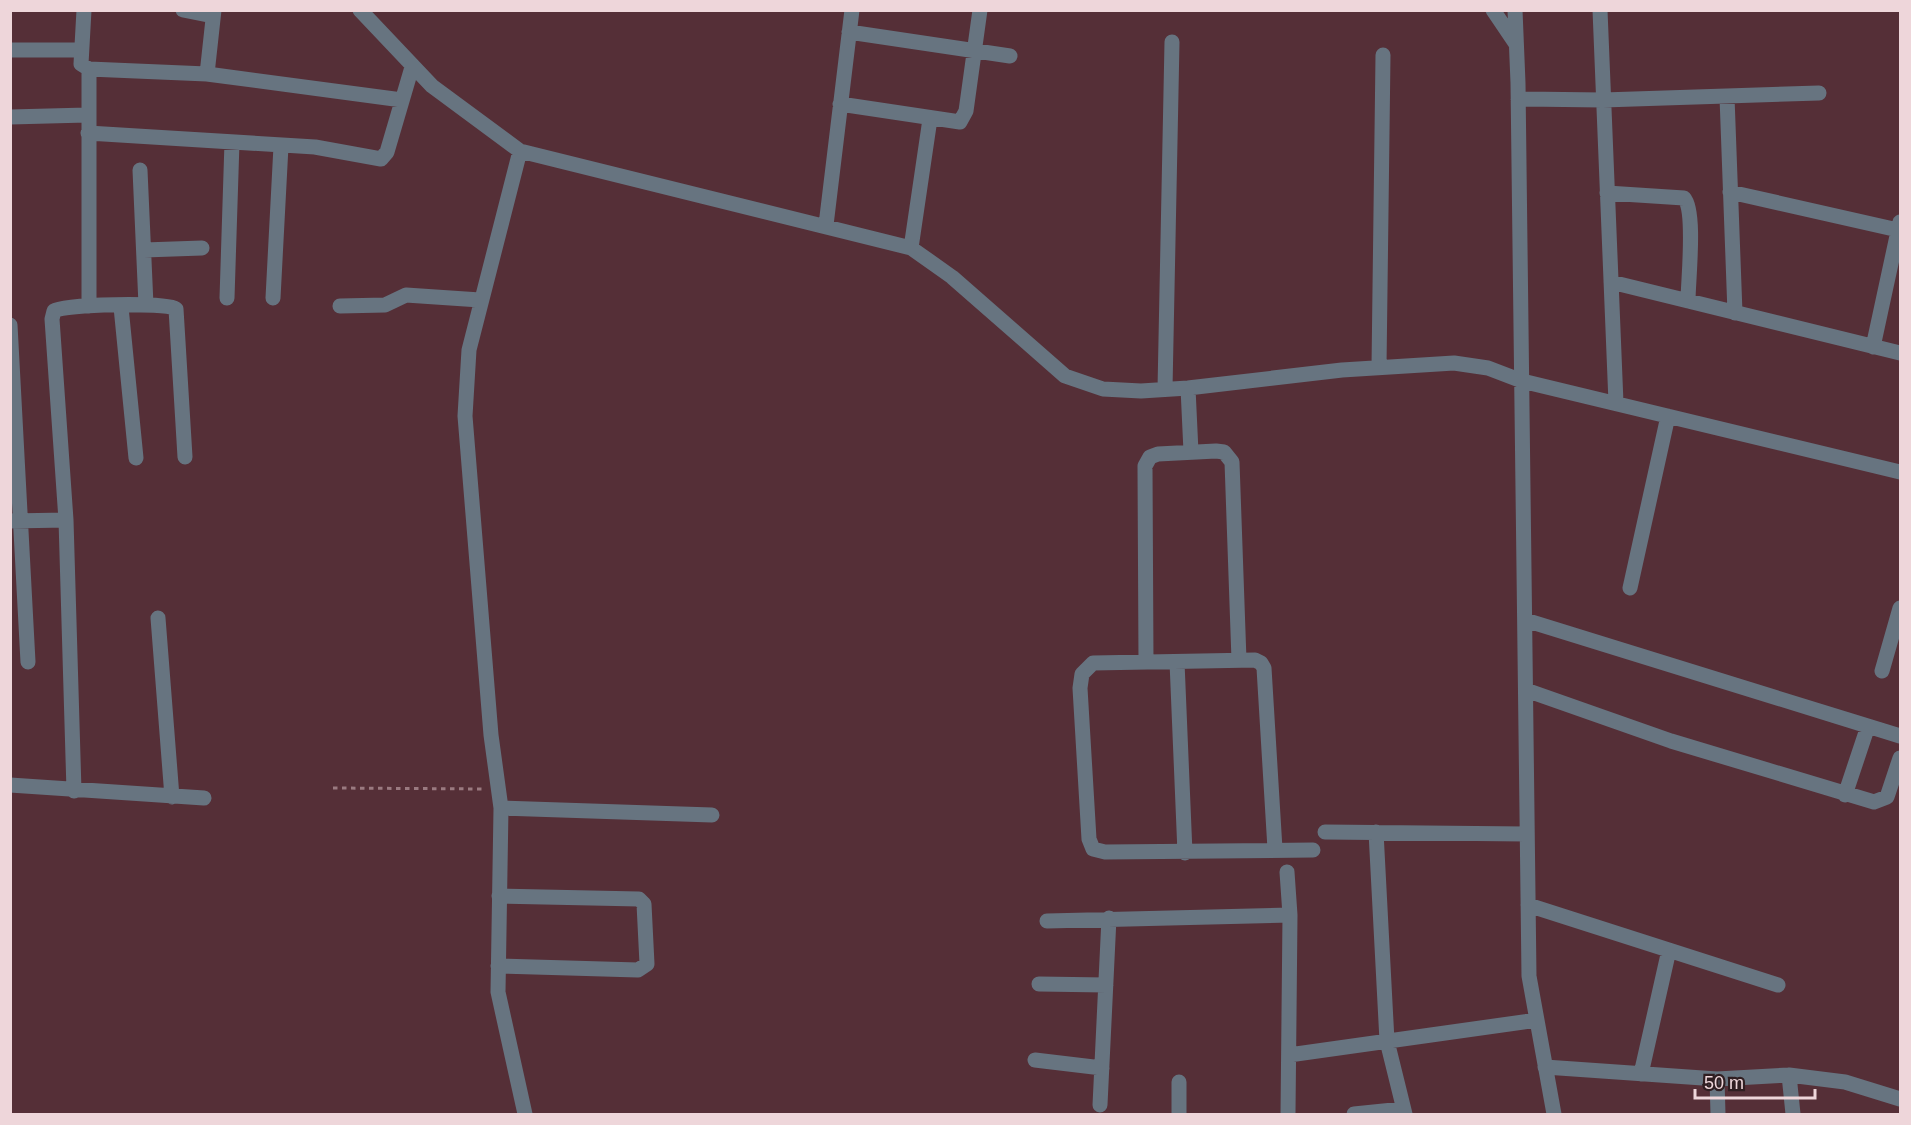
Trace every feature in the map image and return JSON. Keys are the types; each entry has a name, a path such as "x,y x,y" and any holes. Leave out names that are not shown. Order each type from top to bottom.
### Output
{"street":[{"path":"84,10 81,64 89,69 207,74 402,100"},
{"path":"183,10 213,14 207,74"},
{"path":"360,10 412,67 440,92 520,151 826,225 911,248 952,277 1065,376 1103,389 1188,388 1379,367 1462,364 1488,368 1522,381 1900,472"},
{"path":"826,225 852,10"},
{"path":"840,104 954,122 963,119 976,50 980,10"},
{"path":"1493,10 1516,44"},
{"path":"1515,10 1529,976 1554,1114"},
{"path":"1600,10 1616,403"},
{"path":"849,32 1010,57"},
{"path":"1165,389 1172,42"},
{"path":"10,50 81,50"},
{"path":"1379,367 1383,55"},
{"path":"88,133 332,149 381,159 387,152 412,67"},
{"path":"88,306 87,115 89,69"},
{"path":"1518,99 1603,100 1819,93"},
{"path":"1727,97 1735,313"},
{"path":"10,117 87,115"},
{"path":"911,248 930,119"},
{"path":"227,298 232,142"},
{"path":"273,298 281,146"},
{"path":"520,151 469,350 465,434 491,735 501,808 498,966 501,1014 525,1114"},
{"path":"140,170 146,305"},
{"path":"1730,192 1899,226 1873,347"},
{"path":"1607,193 1684,198 1687,201 1690,216 1688,301"},
{"path":"144,250 202,248"},
{"path":"1611,282 1900,353"},
{"path":"340,306 385,305 406,295 480,300"},
{"path":"74,792 66,520 52,319 58,308 146,305 176,309 185,457"},
{"path":"121,307 136,458"},
{"path":"10,325 16,521 28,662"},
{"path":"1188,388 1191,452"},
{"path":"1630,588 1668,416"},
{"path":"1146,662 1145,466 1150,458 1158,454 1191,452 1224,452 1232,462 1239,660"},
{"path":"16,521 66,520"},
{"path":"1882,671 1900,608"},
{"path":"158,618 172,797"},
{"path":"1525,620 1900,736"},
{"path":"1275,849 1264,668 1261,663 1255,660 1093,663 1082,674 1080,688 1089,839 1093,849 1100,852 1185,853 1275,849 1313,850"},
{"path":"1177,662 1185,853"},
{"path":"1526,690 1671,741 1874,802 1887,797 1900,758"},
{"path":"1845,795 1868,726"},
{"path":"10,785 74,792 204,798"},
{"path":"501,808 712,815"},
{"path":"1325,831 1527,834"},
{"path":"1354,1114 1404,1112 1387,1041 1376,832"},
{"path":"1287,872 1290,915 1288,1114"},
{"path":"498,966 638,970 646,964 644,904 639,899 499,896"},
{"path":"1528,904 1778,985"},
{"path":"1047,921 1290,915"},
{"path":"1100,1106 1108,918"},
{"path":"1641,1074 1670,950"},
{"path":"1039,984 1106,985"},
{"path":"1289,1055 1537,1020"},
{"path":"1035,1060 1102,1068"},
{"path":"1545,1067 1717,1079 1789,1075 1845,1082 1900,1099"},
{"path":"1789,1075 1793,1114"},
{"path":"1717,1079 1718,1114"},
{"path":"1179,1082 1179,1114"}],"path":[{"path":"333,788 499,789"}]}
